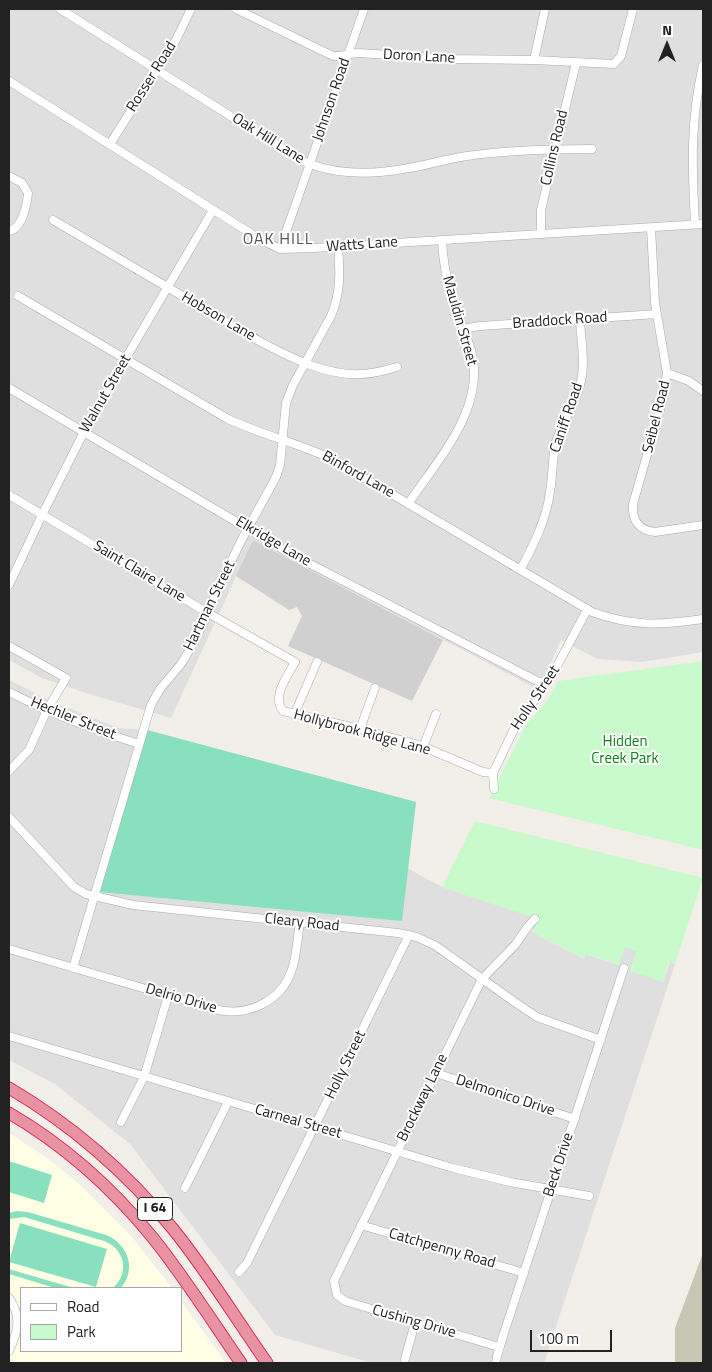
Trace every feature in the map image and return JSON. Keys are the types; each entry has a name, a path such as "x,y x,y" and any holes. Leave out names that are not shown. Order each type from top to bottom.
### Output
{"highway":[{"name":"I 64","path":"9,1088 47,1112 90,1145 141,1192 181,1240 267,1363"},
{"name":"I 64","path":"9,1113 69,1155 123,1204 177,1271 241,1363"}],"street":[{"name":"Oak Hill Lane","path":"60,9 309,165 334,170 375,173 403,170 466,156 592,149"},
{"name":"Rosser Road","path":"110,144 176,40 192,9"},
{"name":"Doron Lane","path":"236,9 333,56 341,57 359,53 452,59 534,60 614,64 622,56 633,9"},
{"name":"Johnson Road","path":"280,248 364,9"},
{"path":"534,60 545,9"},
{"name":"Collins Road","path":"541,234 541,210 576,63"},
{"path":"699,224 692,143 696,101 702,80 703,65"},
{"name":"Watts Lane","path":"9,81 271,246 280,248 699,224"},
{"path":"9,176 22,183 28,193 20,224 9,232"},
{"name":"Walnut Street","path":"9,585 84,432 213,210"},
{"name":"Hobson Lane","path":"53,220 259,342 305,363 328,371 347,374 370,374 397,367"},
{"name":"Seibel Road","path":"651,228 655,303 667,373 661,406 633,504 633,516 644,530 655,532 703,524"},
{"name":"Mauldin Street","path":"408,504 455,435 468,410 474,386 474,367 471,352 446,277 442,240"},
{"name":"Hartman Street","path":"73,968 151,705 156,695 181,664 199,632 248,528 279,470 286,402 292,385 335,306 340,286 338,246"},
{"name":"Binford Lane","path":"18,296 228,419 334,460 587,610 608,618 638,624 661,624 703,619"},
{"name":"Braddock Road","path":"463,329 480,326 657,314"},
{"name":"Caniff Road","path":"520,570 537,539 546,516 556,442 580,385 582,369 580,320"},
{"path":"667,373 689,381 703,390"},
{"name":"Elkridge Lane","path":"9,388 291,554 544,683"},
{"name":"Saint Claire Lane","path":"9,495 208,613 296,662"},
{"name":"Holly Street","path":"494,789 493,773 515,727 534,701 544,683 550,679 557,668 587,610"},
{"path":"9,646 66,678 47,710 29,750 9,771"},
{"name":"Hollybrook Ridge Lane","path":"296,662 279,692 278,700 282,711 423,746 483,772 493,773"},
{"path":"294,715 317,662"},
{"path":"360,729 376,688"},
{"name":"Hechler Street","path":"9,692 94,729 139,744"},
{"path":"423,746 436,714"},
{"name":"Cleary Road","path":"9,817 74,888 95,896 133,905 409,936 426,940 537,1017 600,1040"},
{"name":"Brockway Lane","path":"334,1290 336,1274 482,979 516,945 529,925 535,920"},
{"name":"Delrio Drive","path":"9,949 226,1012 244,1011 261,1005 276,995 282,988 291,972 300,923"},
{"name":"Holly Street","path":"239,1272 248,1263 409,936"},
{"name":"Beck Drive","path":"496,1363 499,1347 624,968"},
{"path":"121,1122 144,1077 168,996"},
{"name":"Carneal Street","path":"9,1036 487,1177 590,1196"},
{"name":"Delmonico Drive","path":"436,1073 574,1119"},
{"path":"185,1188 228,1102"},
{"name":"Catchpenny Road","path":"361,1225 524,1273"},
{"name":"Cushing Drive","path":"334,1290 345,1301 499,1347"},
{"path":"9,1298 17,1314 18,1324 9,1351"},
{"path":"405,1359 415,1323"}],"shaded area":[{"path":"9,9 703,9 703,652 642,662 598,659 561,640 539,690 253,540 171,718 42,678 9,660"},
{"path":"253,540 443,640 412,701 288,646 302,616 297,607 289,610 236,576"},
{"path":"9,680 49,700 118,728 147,730 416,802 407,868 442,887 539,919 532,932 584,959 586,954 618,965 625,947 637,951 663,982 670,962 675,964 544,1363 372,1363 275,1335 130,1144 55,1084 9,1060"},
{"path":"9,1133 51,1161 78,1183 131,1236 171,1287 20,1287 20,1352 182,1352 182,1302 226,1363 9,1363 9,1351 17,1331 9,1298"},
{"path":"703,1253 703,1363 675,1363 675,1328"}],"green space":[{"name":"Hidden Creek Park","path":"703,661 703,850 489,798 527,723 548,700 558,681"},
{"path":"147,730 416,802 402,921 100,892"},
{"path":"475,821 703,878 675,964 669,962 663,982 630,971 636,951 625,947 619,965 586,954 584,959 532,932 538,919 442,887"},
{"path":"9,1161 52,1175 44,1203 9,1192"},
{"path":"16,1211 28,1212 114,1239 120,1244 128,1258 129,1265 126,1281 122,1287 114,1287 122,1275 123,1262 121,1255 111,1245 104,1241 24,1217 9,1219 9,1213"},
{"path":"20,1223 107,1249 96,1287 9,1262"},
{"path":"9,1269 71,1287 52,1287 9,1274"}],"district":[{"name":"OAK HILL","path":"278,240"}]}
